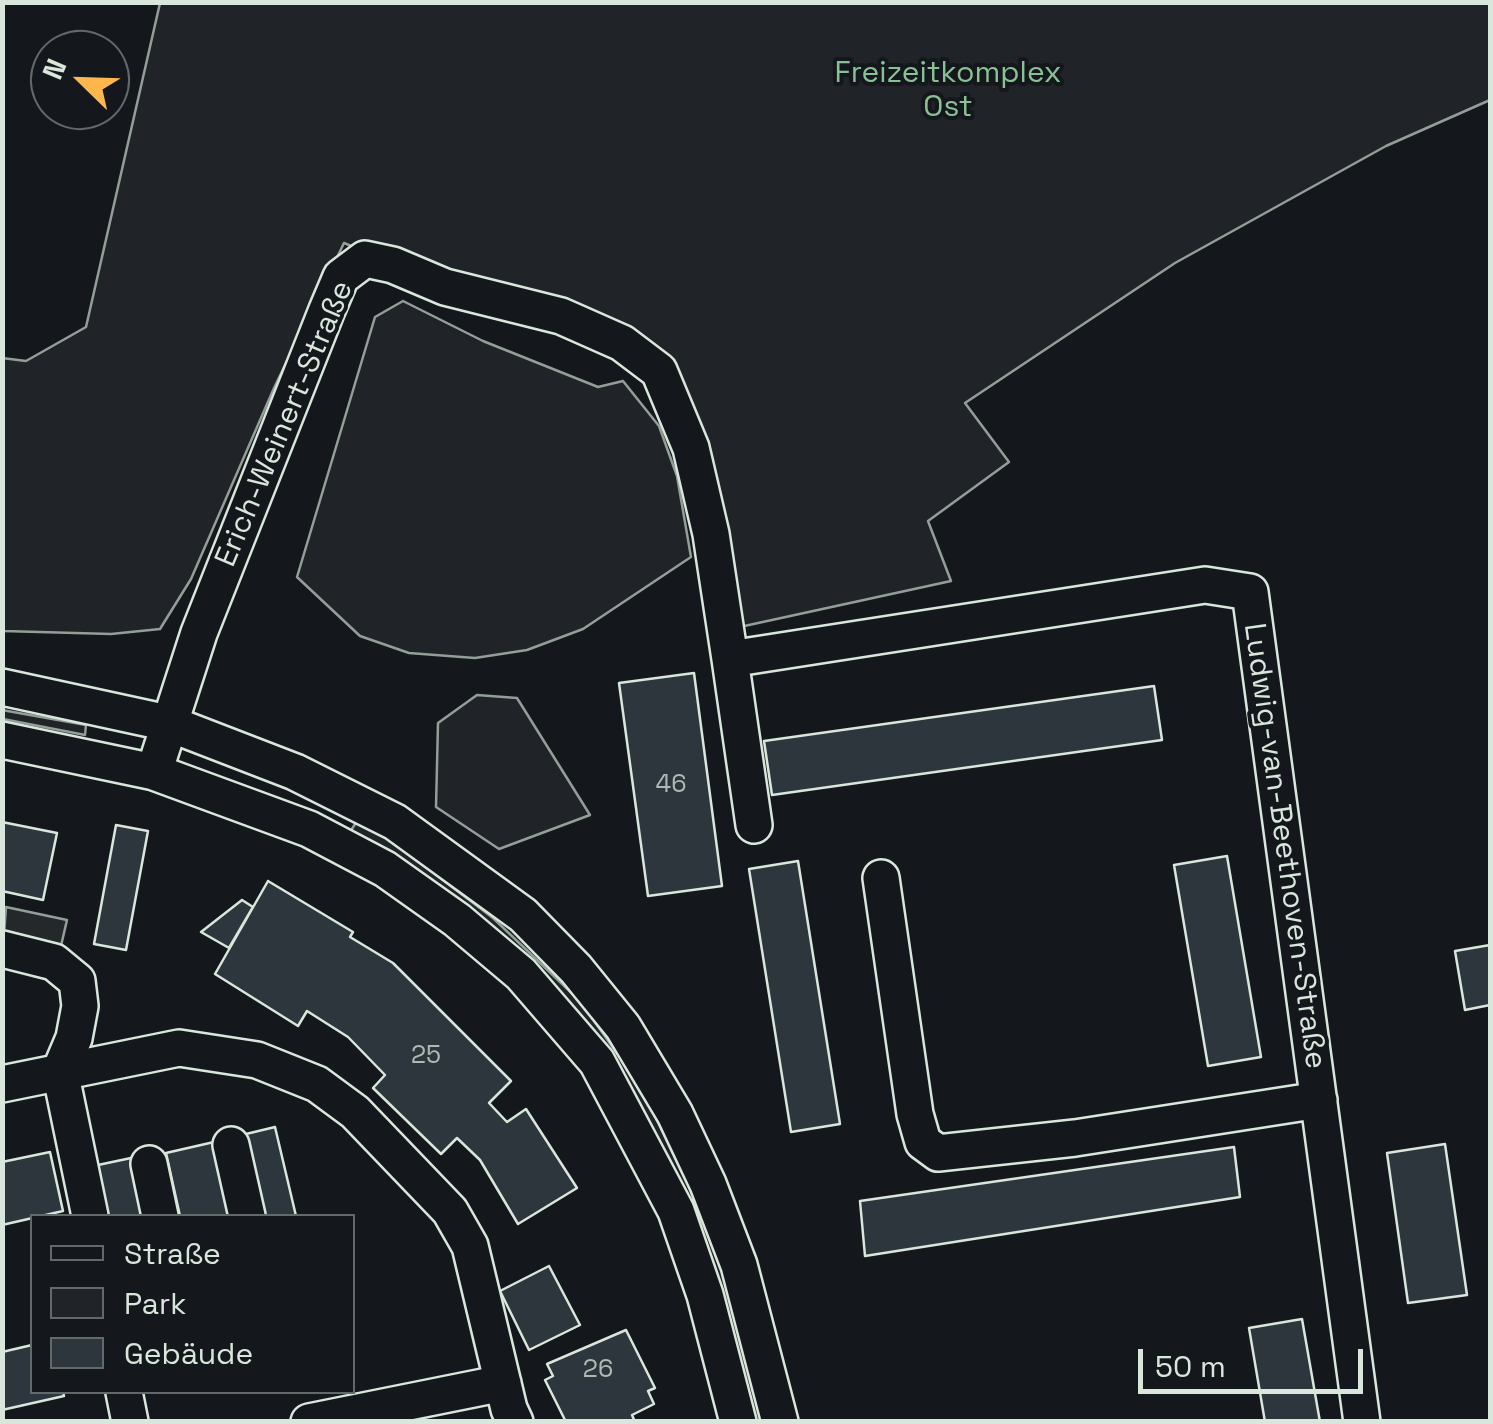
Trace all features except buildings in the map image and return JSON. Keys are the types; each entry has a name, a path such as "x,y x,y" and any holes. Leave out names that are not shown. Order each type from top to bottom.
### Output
{"street":[{"name":"Erich-Weinert-Straße","path":"154,772 198,633 327,310 341,278 365,259 394,265 444,287 561,316 622,343 659,372 691,448 712,534 754,825"},
{"name":"Ludwig-van-Beethoven-Straße","path":"730,659 1204,585 1250,592 1362,1422"},
{"path":"2,687 168,723 295,772 395,822 522,915 576,968 623,1027 650,1070 708,1184 738,1265 780,1422"},
{"path":"2,740 154,772 309,829 385,869 487,944 553,1007 597,1062 676,1211 705,1295 738,1422"},
{"name":"Ludwig-van-Beethoven-Straße","path":"881,878 915,1114 923,1142 938,1153 1075,1138 1319,1100"},
{"path":"2,949 54,962 78,981 80,1006 74,1038 60,1072 90,1214"},
{"path":"2,1084 178,1048 256,1060 317,1084 355,1112 450,1211 470,1246 515,1422"},
{"path":"231,1146 248,1214"},
{"path":"149,1164 160,1214"},
{"path":"309,1422 503,1383"},
{"path":"124,1394 130,1422"}],"green space":[{"name":"Freizeitkomplex Ost","path":"160,3 1490,3 1490,100 1386,146 1175,263 965,403 1009,462 928,521 951,581 726,630 659,371 344,243 274,388 191,579 160,629 111,634 3,631 2,358 26,361 86,327"},
{"path":"403,301 483,341 598,387 623,381 659,426 677,476 691,557 583,629 527,650 475,658 409,653 360,636 297,577 375,317"},
{"path":"477,695 517,698 590,815 499,849 436,807 438,723"},
{"path":"2,710 86,725 85,735 3,719"},
{"path":"357,821 390,840 493,918 580,1001 644,1093 700,1210 741,1325 766,1421 756,1421 711,1260 632,1096 350,832"}],"shaded area":[{"path":"6,907 67,920 57,963 3,949"}]}
